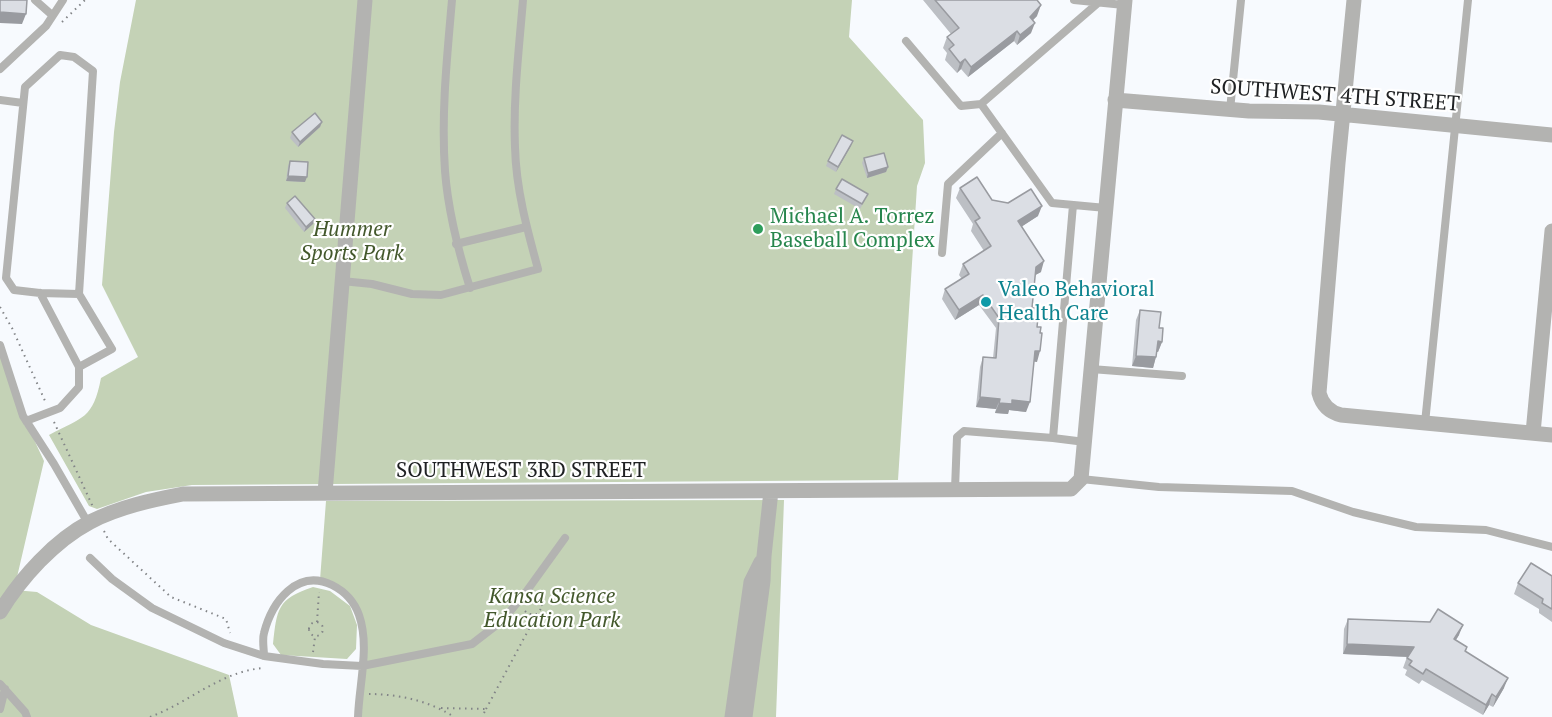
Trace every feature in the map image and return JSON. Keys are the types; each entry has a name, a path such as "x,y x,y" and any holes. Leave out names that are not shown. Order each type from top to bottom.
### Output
{"street":[{"path":"325,493 365,0"},
{"path":"1354,0 1319,393 1323,403 1330,411 1341,415 1552,435"},
{"path":"1081,479 1124,2"},
{"name":"SOUTHWEST 4TH STREET","path":"1115,100 1230,110 1278,110 1342,115 1552,135"},
{"path":"1533,433 1552,231"},
{"name":"SOUTHWEST 3RD STREET","path":"0,612 13,591 45,555 93,521 144,502 183,494 1071,489 1081,479"},
{"path":"745,717 763,581 771,491"},
{"path":"732,717 751,582 764,556"}],"lane":[{"path":"35,0 51,15"},
{"path":"0,69 46,26 51,15 63,0"},
{"path":"452,0 444,96 445,171 456,244 470,288"},
{"path":"342,281 372,284 426,295 441,295 538,269 526,226 514,148 516,83 523,0"},
{"path":"1074,0 1098,3 1124,2"},
{"path":"1230,110 1241,0"},
{"path":"1425,423 1468,0"},
{"path":"906,41 961,106 981,104 1098,3"},
{"path":"79,294 14,290 6,278 25,87 60,55 74,57 93,71 79,294 112,349 79,367"},
{"path":"0,100 22,103"},
{"path":"981,104 1052,203 1106,208"},
{"path":"942,253 948,184 1002,133"},
{"path":"1053,438 1073,205"},
{"path":"456,244 526,226"},
{"path":"26,421 60,408 79,387 79,367 40,293"},
{"path":"0,345 26,421 93,521"},
{"path":"1091,369 1182,376"},
{"path":"955,489 957,437 964,431 1085,442"},
{"path":"1081,479 1159,487 1292,491 1353,512 1416,527 1486,530 1552,547"},
{"path":"90,558 112,579 152,608 224,643 264,656 323,664 362,666 472,644 503,620 565,538"},
{"path":"264,656 263,635 277,602 285,592 306,582 320,580 336,588 351,598 360,617 363,634 358,717"},
{"path":"0,710 3,687"},
{"path":"3,687 27,717"}],"path":[{"path":"0,307 12,328 50,412 93,521 171,597 226,619 234,645"},
{"path":"316,622 320,580"},
{"path":"482,717 543,606 526,592"},
{"path":"516,604 528,614 537,614"},
{"path":"316,622 322,624 324,630 315,637 308,629 316,622"},
{"path":"312,655 315,637"},
{"path":"150,717 231,674 250,669 273,667"},
{"path":"359,695 385,694 441,708 486,709"},
{"path":"441,708 454,717"}],"green space":[{"name":"Hummer Sports Park","path":"136,0 852,0 849,37 923,120 925,163 917,186 898,480 192,485 146,492 97,509 89,506 49,435 85,415 94,402 101,378 138,357 102,285 114,132 120,82"},
{"path":"0,347 23,416 44,461 14,590 37,592 91,625 229,675 238,717 0,717"},
{"name":"Kansa Science Education Park","path":"784,500 776,717 359,717 363,634 351,598 320,580 326,501"},
{"path":"313,587 330,591 350,606 357,625 356,649 347,659 281,655 273,644 281,607 292,596"}],"building":[{"path":"0,0 27,0 26,14 0,12"},
{"path":"935,0 1037,0 1041,5 1030,17 1035,23 1020,35 1017,31 971,67 965,59 960,63 949,49 954,45 947,37 959,28"},
{"path":"315,113 322,122 300,142 292,132"},
{"path":"842,135 853,141 838,167 828,161"},
{"path":"884,153 888,167 868,173 864,158"},
{"path":"290,161 308,162 307,177 288,176"},
{"name":"Valeo Behavioral Health Care","path":"977,177 992,200 1008,203 1031,189 1042,206 1018,221 1044,261 1036,267 1032,308 1039,308 1037,327 1041,327 1040,333 1042,333 1040,351 1035,351 1030,402 1012,400 1012,404 999,403 1000,399 980,397 983,357 996,358 999,318 983,295 959,310 945,289 969,274 963,264 991,246 975,221 980,218 960,188"},
{"path":"842,179 868,194 862,204 836,189"},
{"path":"295,196 315,219 306,227 287,203"},
{"path":"1140,310 1161,312 1159,328 1163,328 1162,342 1158,341 1156,357 1136,356"},
{"path":"1531,563 1552,576 1552,609 1542,603 1543,599 1518,583"},
{"path":"1438,609 1463,625 1454,639 1467,647 1465,651 1508,678 1496,697 1492,694 1486,705 1426,669 1423,674 1409,665 1412,661 1407,658 1414,647 1347,644 1348,619 1430,622"}],"place":[{"name":"Michael A. Torrez Baseball Complex","path":"758,229"},
{"name":"Valeo Behavioral Health Care","path":"986,302"}]}
